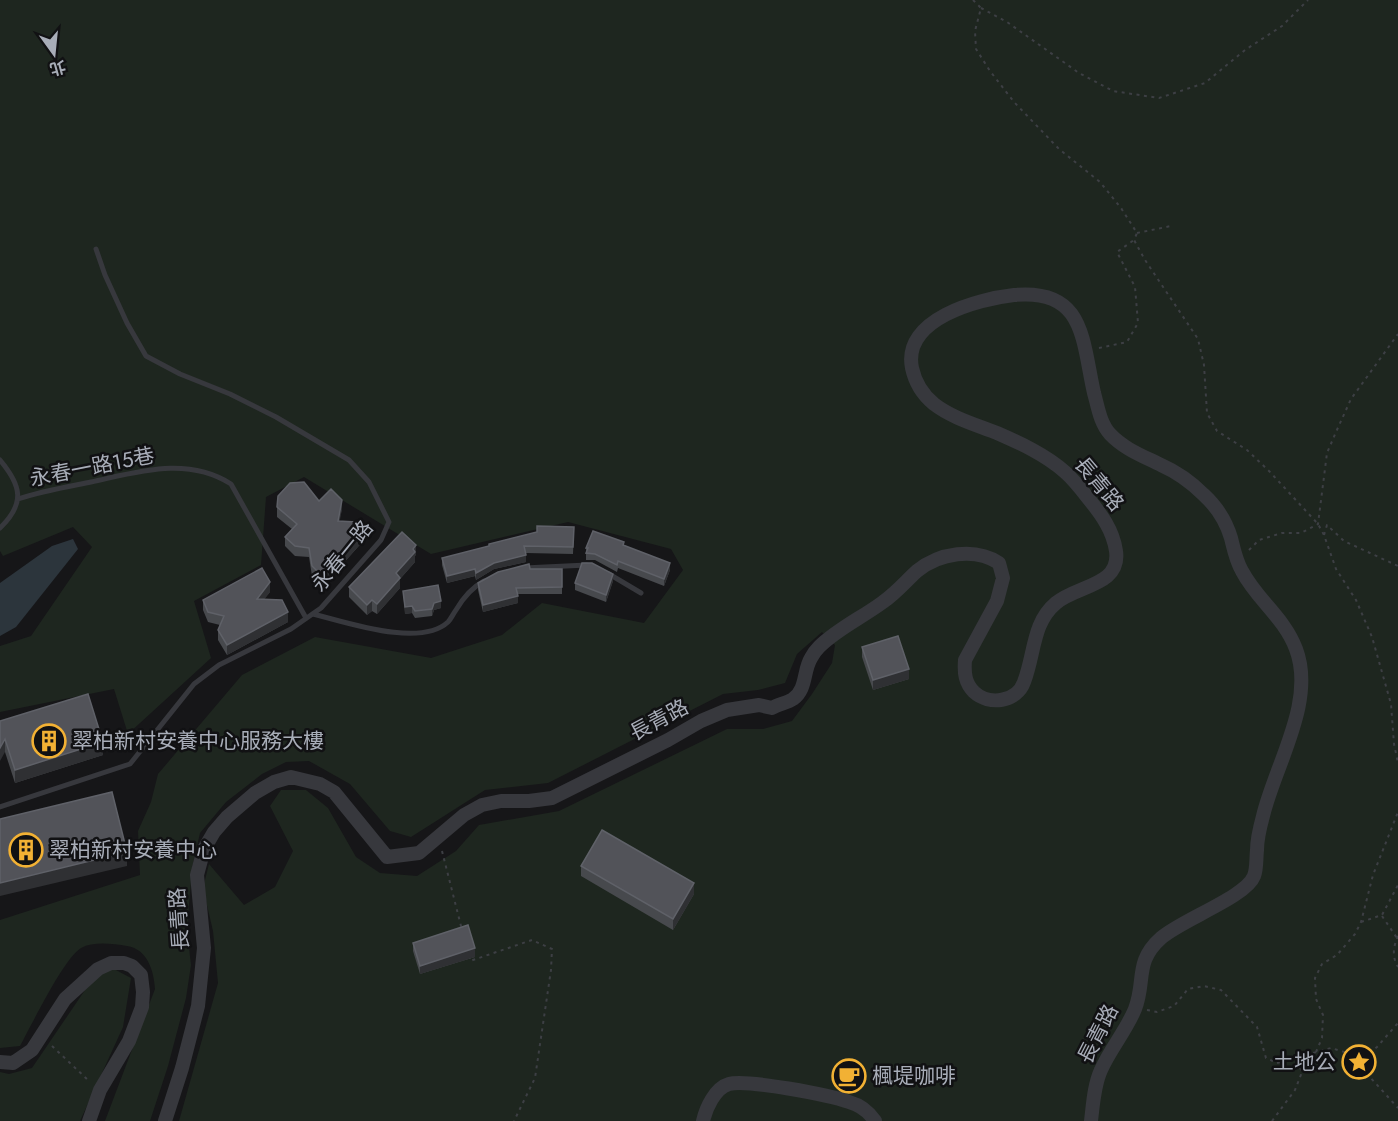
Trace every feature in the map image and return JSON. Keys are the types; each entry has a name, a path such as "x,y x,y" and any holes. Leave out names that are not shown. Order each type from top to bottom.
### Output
{"street":[{"name":"長青路","path":"165,1121 198,1006 204,948 197,875 204,849 213,832 227,817 255,793 274,782 291,777 320,784 334,792 387,857 419,853 464,815 482,805 501,801 552,798 728,710 759,705 772,708 791,701 803,686 810,659 831,636 883,602 919,570 943,558 963,554 981,554 999,563 1003,578 997,601 982,632 970,649 964,671 968,686 980,698 997,701 1018,692 1024,683 1039,626 1048,610 1061,598 1108,577 1114,569 1117,562 1111,531 1103,516 1065,471 1036,453 936,406 918,385 911,362 912,351 918,339 928,327 950,312 969,304 1012,296 1040,295 1054,298 1070,311 1086,352 1097,405 1110,434 1135,454 1166,467 1199,490 1219,510 1230,533 1237,562 1253,589 1270,606 1289,632 1302,673 1292,729 1264,812 1254,877 1247,888 1186,921 1165,935 1149,950 1141,970 1136,1007 1099,1073 1091,1121"},
{"path":"0,1062 13,1063 32,1050 65,999 98,969 111,963 124,963 132,966 141,975 142,1007 129,1041 100,1090 89,1121"},
{"path":"703,1121 708,1105 717,1092 728,1084 744,1084 817,1094 850,1102 864,1109 875,1121"}],"lane":[{"name":"永春一路","path":"0,807 130,764 194,684 219,665 291,629 321,608 381,540 389,522 369,482 349,460 285,422 146,356 127,323 96,249"},
{"path":"0,460 12,474 17,485 18,499 14,510 0,528"},
{"name":"永春一路15巷","path":"18,499 44,491 154,468 217,475 231,484 306,618"},
{"path":"521,568 593,565"},
{"path":"603,571 641,592"},
{"path":"313,614 385,632 404,634 436,629 449,622 464,597 476,585 491,577"}],"path":[{"path":"973,0 981,8 1007,22 1079,73 1113,91 1159,98 1205,83 1245,50 1282,26 1308,0"},
{"path":"981,8 975,31 976,49 990,71 1014,102 1059,149 1100,182 1137,233"},
{"path":"1137,233 1172,226"},
{"path":"1086,352 1127,342 1138,323 1134,287 1117,252 1134,240 1137,233"},
{"path":"1134,240 1198,339 1204,365 1207,413 1216,430 1247,450 1318,524 1324,535 1336,569 1356,600 1372,637 1391,704 1398,763"},
{"path":"1318,524 1327,453 1351,399 1398,334"},
{"path":"1237,562 1259,540 1282,533 1301,533 1318,524"},
{"path":"1324,535 1327,525 1344,541 1398,566"},
{"path":"1316,1052 1322,1038 1323,1015 1316,999 1315,978 1322,964 1337,955 1355,934 1361,922 1373,875 1398,812"},
{"path":"438,837 464,938"},
{"path":"1361,922 1382,915 1398,885"},
{"path":"1382,915 1398,937 1394,960 1398,967"},
{"path":"467,950 470,961 532,940 552,949 535,1078 514,1121"},
{"path":"1136,1007 1157,1012 1174,1006 1188,989 1204,986 1221,990 1257,1027 1266,1059 1277,1063 1331,1048 1364,1058"},
{"path":"1364,1058 1398,1023"},
{"path":"41,1035 70,1065 100,1090"},
{"path":"1272,1121 1295,1090 1302,1072 1296,1058"},
{"path":"1364,1058 1369,1076 1398,1108"}],"shaded area":[{"path":"0,0 1398,0 1398,1121 179,1121 218,983 213,931 203,888 209,864 244,905 275,887 293,851 270,806 281,790 306,790 328,808 356,857 380,873 417,876 456,851 479,825 559,811 727,729 763,729 792,721 832,663 835,645 822,632 797,654 785,683 758,690 723,694 548,783 485,790 411,837 390,831 350,784 309,761 286,762 262,774 226,802 200,833 192,868 187,930 191,965 186,998 168,1066 150,1121 105,1121 155,989 153,976 145,956 134,948 92,944 81,948 57,978 20,1046 0,1048 0,920 140,875 138,831 151,802 158,774 242,675 315,637 431,658 502,635 542,603 644,623 683,570 671,549 568,522 431,554 304,477 266,497 261,565 194,601 211,658 128,734 114,689 0,712 0,646 31,636 92,547 73,527 3,556 0,551"},
{"path":"73,539 78,549 16,627 0,636 0,583 52,546"},
{"path":"112,968 131,978 123,1027 80,1121 0,1121 0,1072 9,1074 32,1068 98,971"}],"building":[{"path":"304,482 319,501 331,489 342,500 338,521 356,522 365,530 323,577 312,566 309,548 295,546 285,537 297,524 277,507 278,496 290,483"},
{"path":"537,526 574,527 573,547 524,546 526,555 494,563 476,573 475,569 447,576 442,558 537,532"},
{"path":"593,531 670,563 664,579 618,561 617,565 595,554 586,553"},
{"path":"402,532 416,545 413,549 415,552 396,573 400,578 377,604 372,600 367,605 349,587"},
{"path":"582,563 592,563 613,574 606,595 575,583"},
{"path":"529,564 530,569 562,569 562,587 516,588 518,596 483,605 478,583 498,572"},
{"path":"262,568 270,582 257,599 282,600 288,612 227,645 218,630 224,616 208,612 203,600"},
{"path":"438,585 441,601 434,603 432,609 415,611 412,606 405,607 403,591"},
{"path":"898,636 909,669 873,680 862,647"},
{"name":"翠柏新村安養中心服務大樓","path":"88,694 103,742 15,770 5,739 0,748 0,721"},
{"path":"112,792 127,852 0,883 0,819"},
{"path":"602,830 694,883 673,919 581,866"},
{"path":"468,925 475,948 420,966 413,943"}],"place":[{"name":"翠柏新村安養中心服務大樓","path":"49,741"},
{"name":"翠柏新村安養中心","path":"26,850"},
{"name":"土地公","path":"1359,1062"},
{"name":"楓堤咖啡","path":"849,1076"}]}
